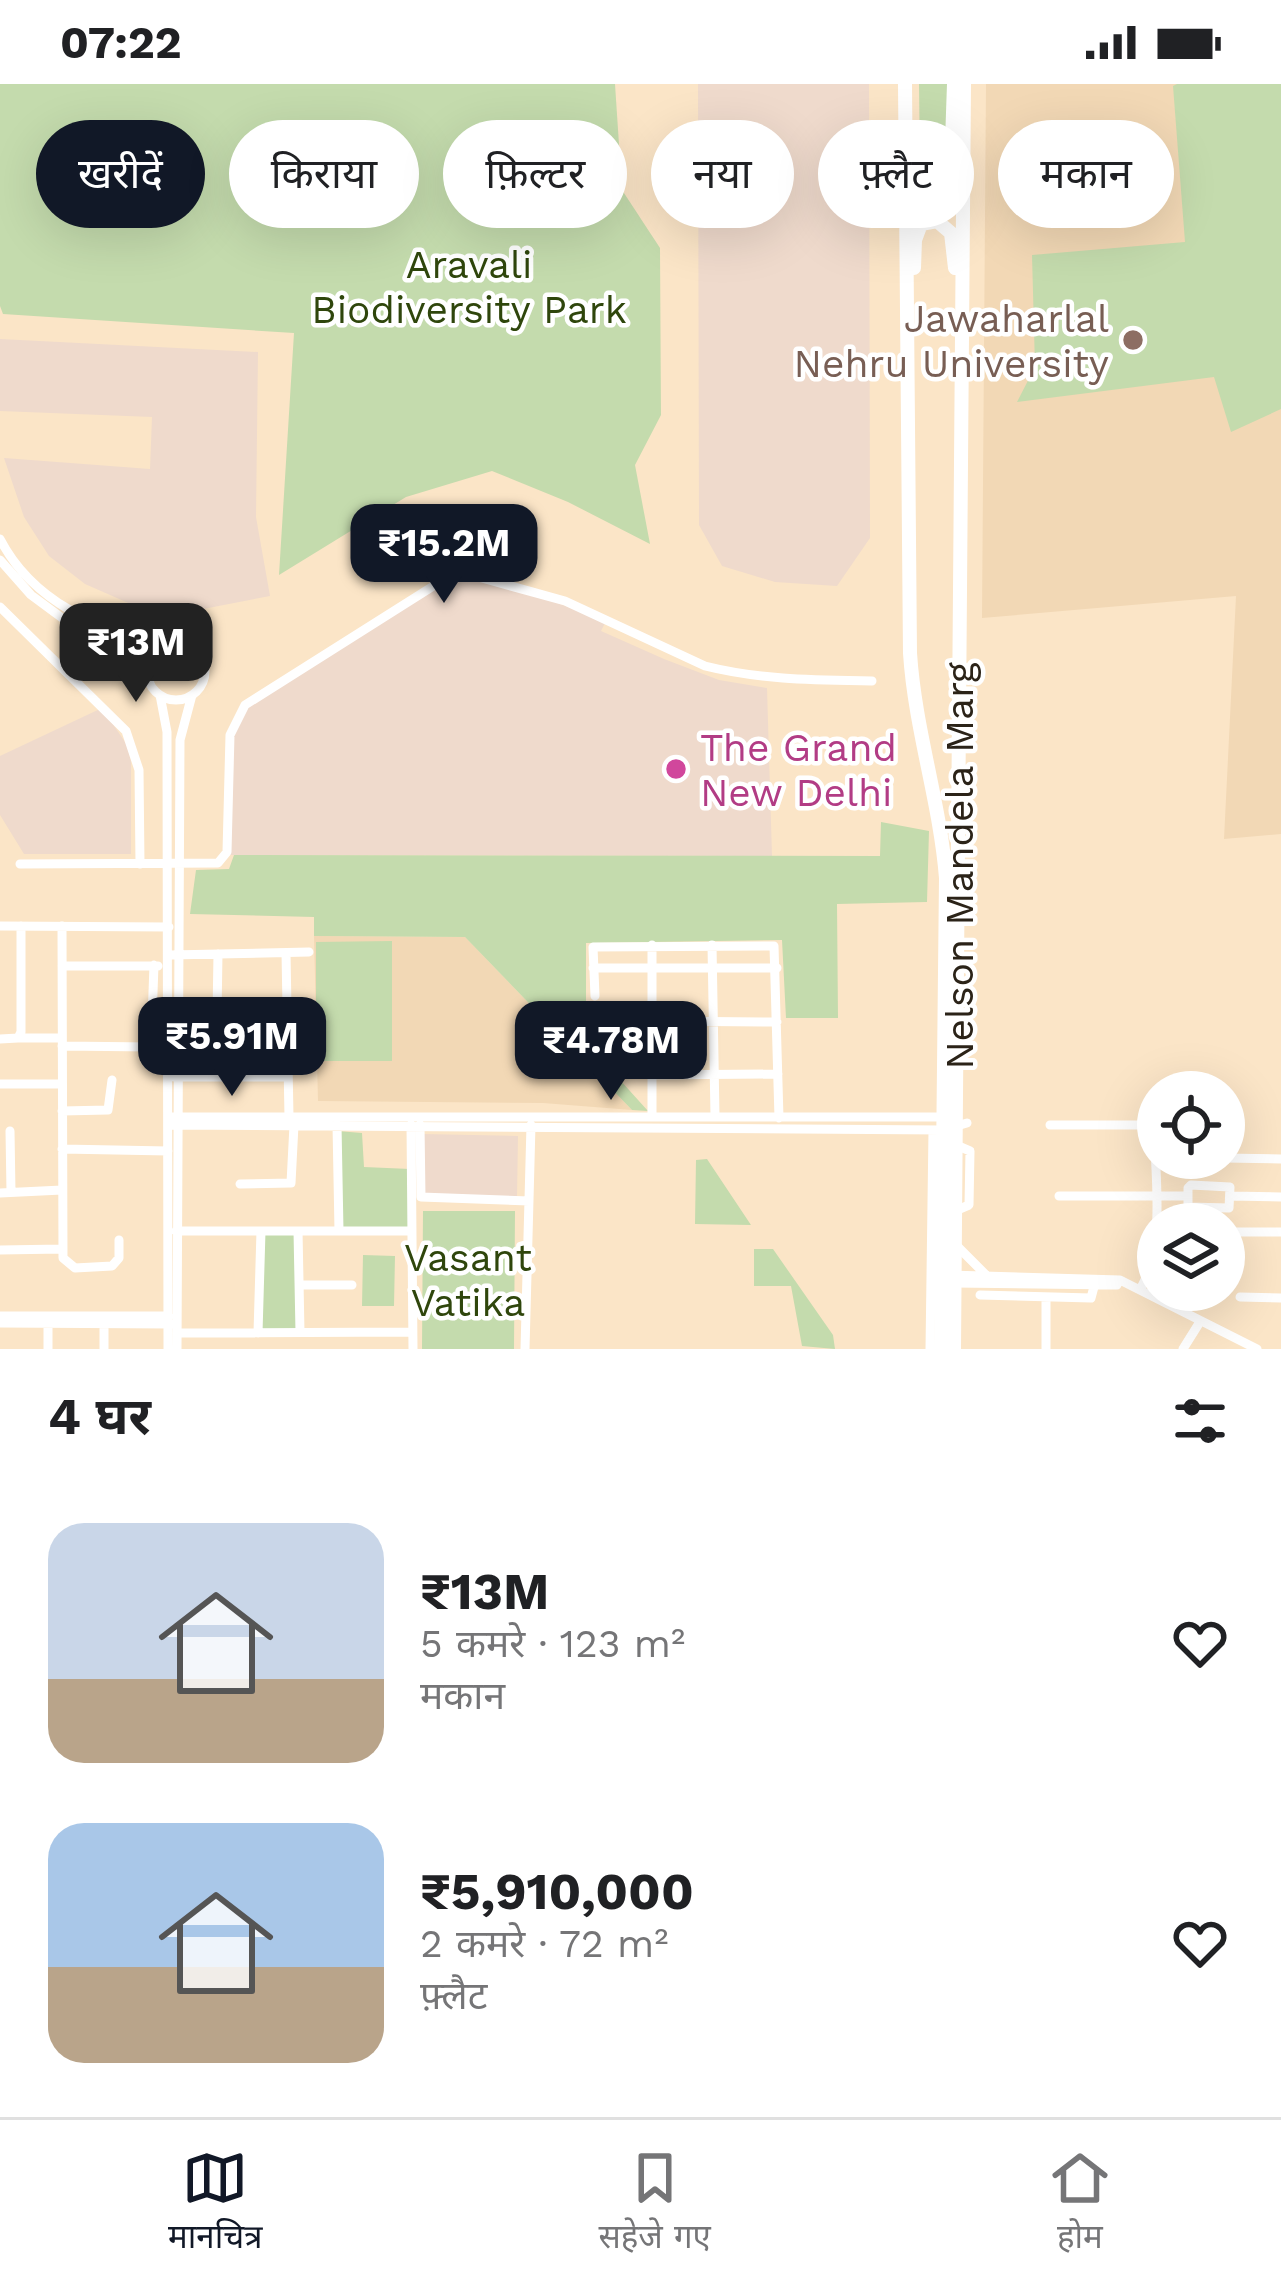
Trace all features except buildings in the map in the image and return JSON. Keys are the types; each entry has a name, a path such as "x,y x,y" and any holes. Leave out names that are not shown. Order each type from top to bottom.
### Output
{"main road":[{"name":"Nelson Mandela Marg","path":"905,84 911,393"},
{"path":"905,111 914,136 919,180 928,187 941,185 951,171 954,84"},
{"name":"Nelson Mandela Marg","path":"954,1349 943,1209 964,84"},
{"name":"Nelson Mandela Marg","path":"948,1128 946,878 913,703 915,240 927,221 944,224 954,241 961,383"},
{"name":"Nelson Mandela Marg","path":"941,1349 955,1244 943,1209"}],"street":[{"path":"0,538 18,568 47,596 104,629 161,646 186,644 201,657 203,679 192,695 180,740 172,864"},
{"path":"0,560 31,596 160,695 167,732 172,864 176,1231 172,1349"},
{"path":"20,864 212,865 227,852 230,735 245,705 457,575 565,601 717,669 779,679 872,681"},
{"path":"0,607 126,731 139,770 140,864"},
{"path":"150,683 148,663 161,646"},
{"path":"160,695 174,700 192,695"},
{"path":"0,926 172,927"},
{"path":"18,1038 21,926"},
{"path":"62,926 63,1258 70,1266 108,1267 118,1261 118,1240"},
{"path":"652,945 652,1116"},
{"path":"712,945 715,1116"},
{"path":"595,996 593,947 771,945 777,968 778,1121"},
{"path":"240,1184 291,1183 286,952"},
{"path":"62,966 154,965 218,953 309,952"},
{"path":"216,1077 218,953"},
{"path":"0,1039 151,1047 154,965"},
{"path":"593,968 777,968"},
{"path":"652,1022 777,1022"},
{"path":"652,1075 778,1074"},
{"path":"172,1077 288,1077"},
{"path":"62,1111 108,1110 112,1080"},
{"path":"0,1084 62,1084"},
{"path":"172,1121 652,1116 690,1121 715,1116 948,1128 970,1151 969,1205 943,1209"},
{"path":"172,1121 168,1151 173,1322"},
{"path":"291,1121 415,1125 778,1121"},
{"path":"526,1349 531,1124"},
{"path":"337,1125 339,1231"},
{"path":"415,1125 421,1197 529,1201"},
{"path":"412,1349 415,1125"},
{"path":"1050,1125 1137,1125"},
{"path":"10,1131 5,1193 62,1190"},
{"path":"62,1149 168,1151"},
{"path":"1245,1158 1281,1159"},
{"path":"1155,1179 1155,1203"},
{"path":"1191,1185 1228,1186 1231,1196 1227,1208 1189,1208 1186,1196 1191,1185"},
{"path":"1059,1196 1186,1196"},
{"path":"1231,1196 1281,1197"},
{"path":"176,1231 410,1231"},
{"path":"258,1333 261,1231"},
{"path":"293,1349 298,1231"},
{"path":"1245,1232 1281,1232"},
{"path":"955,1244 987,1276"},
{"path":"0,1250 62,1249"},
{"path":"949,1277 1100,1276 1137,1289"},
{"path":"949,1277 1137,1289"},
{"path":"929,1349 949,1277"},
{"path":"1010,1283 1010,1296"},
{"path":"980,1295 1091,1298 1095,1283"},
{"path":"299,1285 352,1285"},
{"path":"1046,1297 1046,1349"},
{"path":"1245,1297 1281,1298"},
{"path":"1175,1311 1246,1349"},
{"path":"1182,1311 1257,1349"},
{"path":"0,1320 173,1322"},
{"path":"0,1320 173,1322 258,1333 412,1332"},
{"path":"48,1324 48,1349"},
{"path":"104,1324 104,1349"},
{"path":"1183,1349 1198,1325"},
{"path":"338,1332 338,1349"}],"shaded area":[{"path":"698,84 869,84 869,120 818,120 818,228 869,228 870,538 837,586 775,582 722,566 699,525 698,228 794,228 794,120 698,120"},
{"name":"Jawaharlal Nehru University","path":"986,84 1281,84 1281,834 1224,839 1236,596 982,618"},
{"path":"0,339 258,352 256,517 270,596 198,610 142,609 85,584 49,556 24,517 4,458 150,469 152,417 0,411"},
{"path":"446,578 498,581 606,621 601,631 664,659 719,680 767,688 772,856 228,855 227,756 245,705"},
{"path":"102,708 127,745 131,762 131,854 24,854 0,815 0,756"},
{"path":"314,936 465,937 632,1110 543,1103 318,1101"},
{"path":"422,1134 518,1136 517,1197 421,1195"}],"green space":[{"name":"Aravali Biodiversity Park","path":"0,84 615,84 617,120 443,120 443,228 627,228 627,198 660,248 661,415 635,465 650,544 568,502 492,471 406,497 279,575 294,333 3,314"},
{"path":"919,84 949,84 948,120 919,120"},
{"path":"1281,84 1281,409 1231,432 1214,377 1017,402 1035,367 1032,255 1185,242 1173,86"},
{"path":"881,822 929,831 927,902 837,904 838,1018 786,1018 782,940 586,943 586,1005 617,1006 620,1080 648,1111 632,1110 465,937 314,936 314,917 190,914 196,870 229,869 234,855 880,856"},
{"path":"392,941 392,1061 316,1061 316,942"},
{"path":"337,1131 362,1133 364,1167 410,1169 410,1228 339,1231"},
{"path":"707,1159 751,1225 695,1224 696,1160"},
{"name":"Vasant Vatika","path":"423,1211 515,1211 514,1349 422,1349"},
{"path":"261,1231 298,1231 299,1329 259,1329"},
{"path":"754,1249 773,1249 833,1335 835,1349 802,1346 791,1286 754,1286"},
{"path":"363,1255 395,1256 394,1306 362,1306"}],"place":[{"name":"Jawaharlal Nehru University","path":"1133,340"},
{"name":"The Grand New Delhi","path":"676,769"}]}
